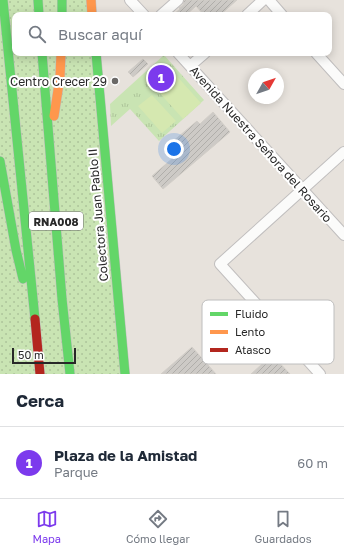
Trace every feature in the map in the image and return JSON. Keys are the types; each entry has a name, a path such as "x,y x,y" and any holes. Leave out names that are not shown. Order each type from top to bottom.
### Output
{"main road":[{"name":"RNA008","path":"3,0 40,374"},
{"path":"38,0 39,12"},
{"path":"62,0 62,12"},
{"path":"91,0 92,12"},
{"name":"RNA008","path":"42,56 62,300 70,374"},
{"path":"50,142 60,77 61,56"},
{"name":"Colectora Juan Pablo II","path":"96,56 125,374"},
{"path":"0,162 17,258 34,315"}],"street":[{"path":"164,12 178,0"},
{"path":"250,12 263,0"},
{"path":"269,0 279,12"},
{"path":"133,1 142,12"},
{"name":"Avenida Nuestra Señora del Rosario","path":"181,56 344,235"},
{"path":"190,66 202,56"},
{"path":"319,56 344,84"},
{"path":"253,300 220,264 344,152"},
{"path":"311,364 320,374"}],"green space":[{"path":"0,0 91,0 92,12 12,12 12,56 96,56 125,374 0,374"},
{"path":"163,56 165,56 204,100 159,141 130,109 111,126 110,104"},
{"path":"175,74 201,103 183,119 157,90"},
{"path":"152,95 176,121 162,133 138,106"}],"building":[{"path":"184,0 237,0 223,12 201,12 196,6 189,12 176,12 183,5"},
{"path":"143,59 148,64 133,77 128,72"},
{"path":"213,112 230,132 163,189 152,176 173,158 165,148 197,121 200,124"},
{"path":"192,347 202,358 202,364 207,364 216,374 161,374"},
{"path":"262,364 281,364 290,374 251,374"}],"traffic: fast":[{"path":"3,0 35,319"},
{"path":"38,0 39,12"},
{"path":"62,0 62,12"},
{"path":"42,56 62,299 70,374"},
{"path":"96,56 125,374"},
{"path":"0,161 16,250 23,279"}],"traffic: slow":[{"path":"91,0 92,12"},
{"path":"54,116 60,77 61,56"}],"traffic: jam":[{"path":"35,319 40,374"}],"place":[{"name":"Plaza de la Amistad","path":"161,78"},
{"name":"Centro Crecer 29","path":"115,81"}]}
